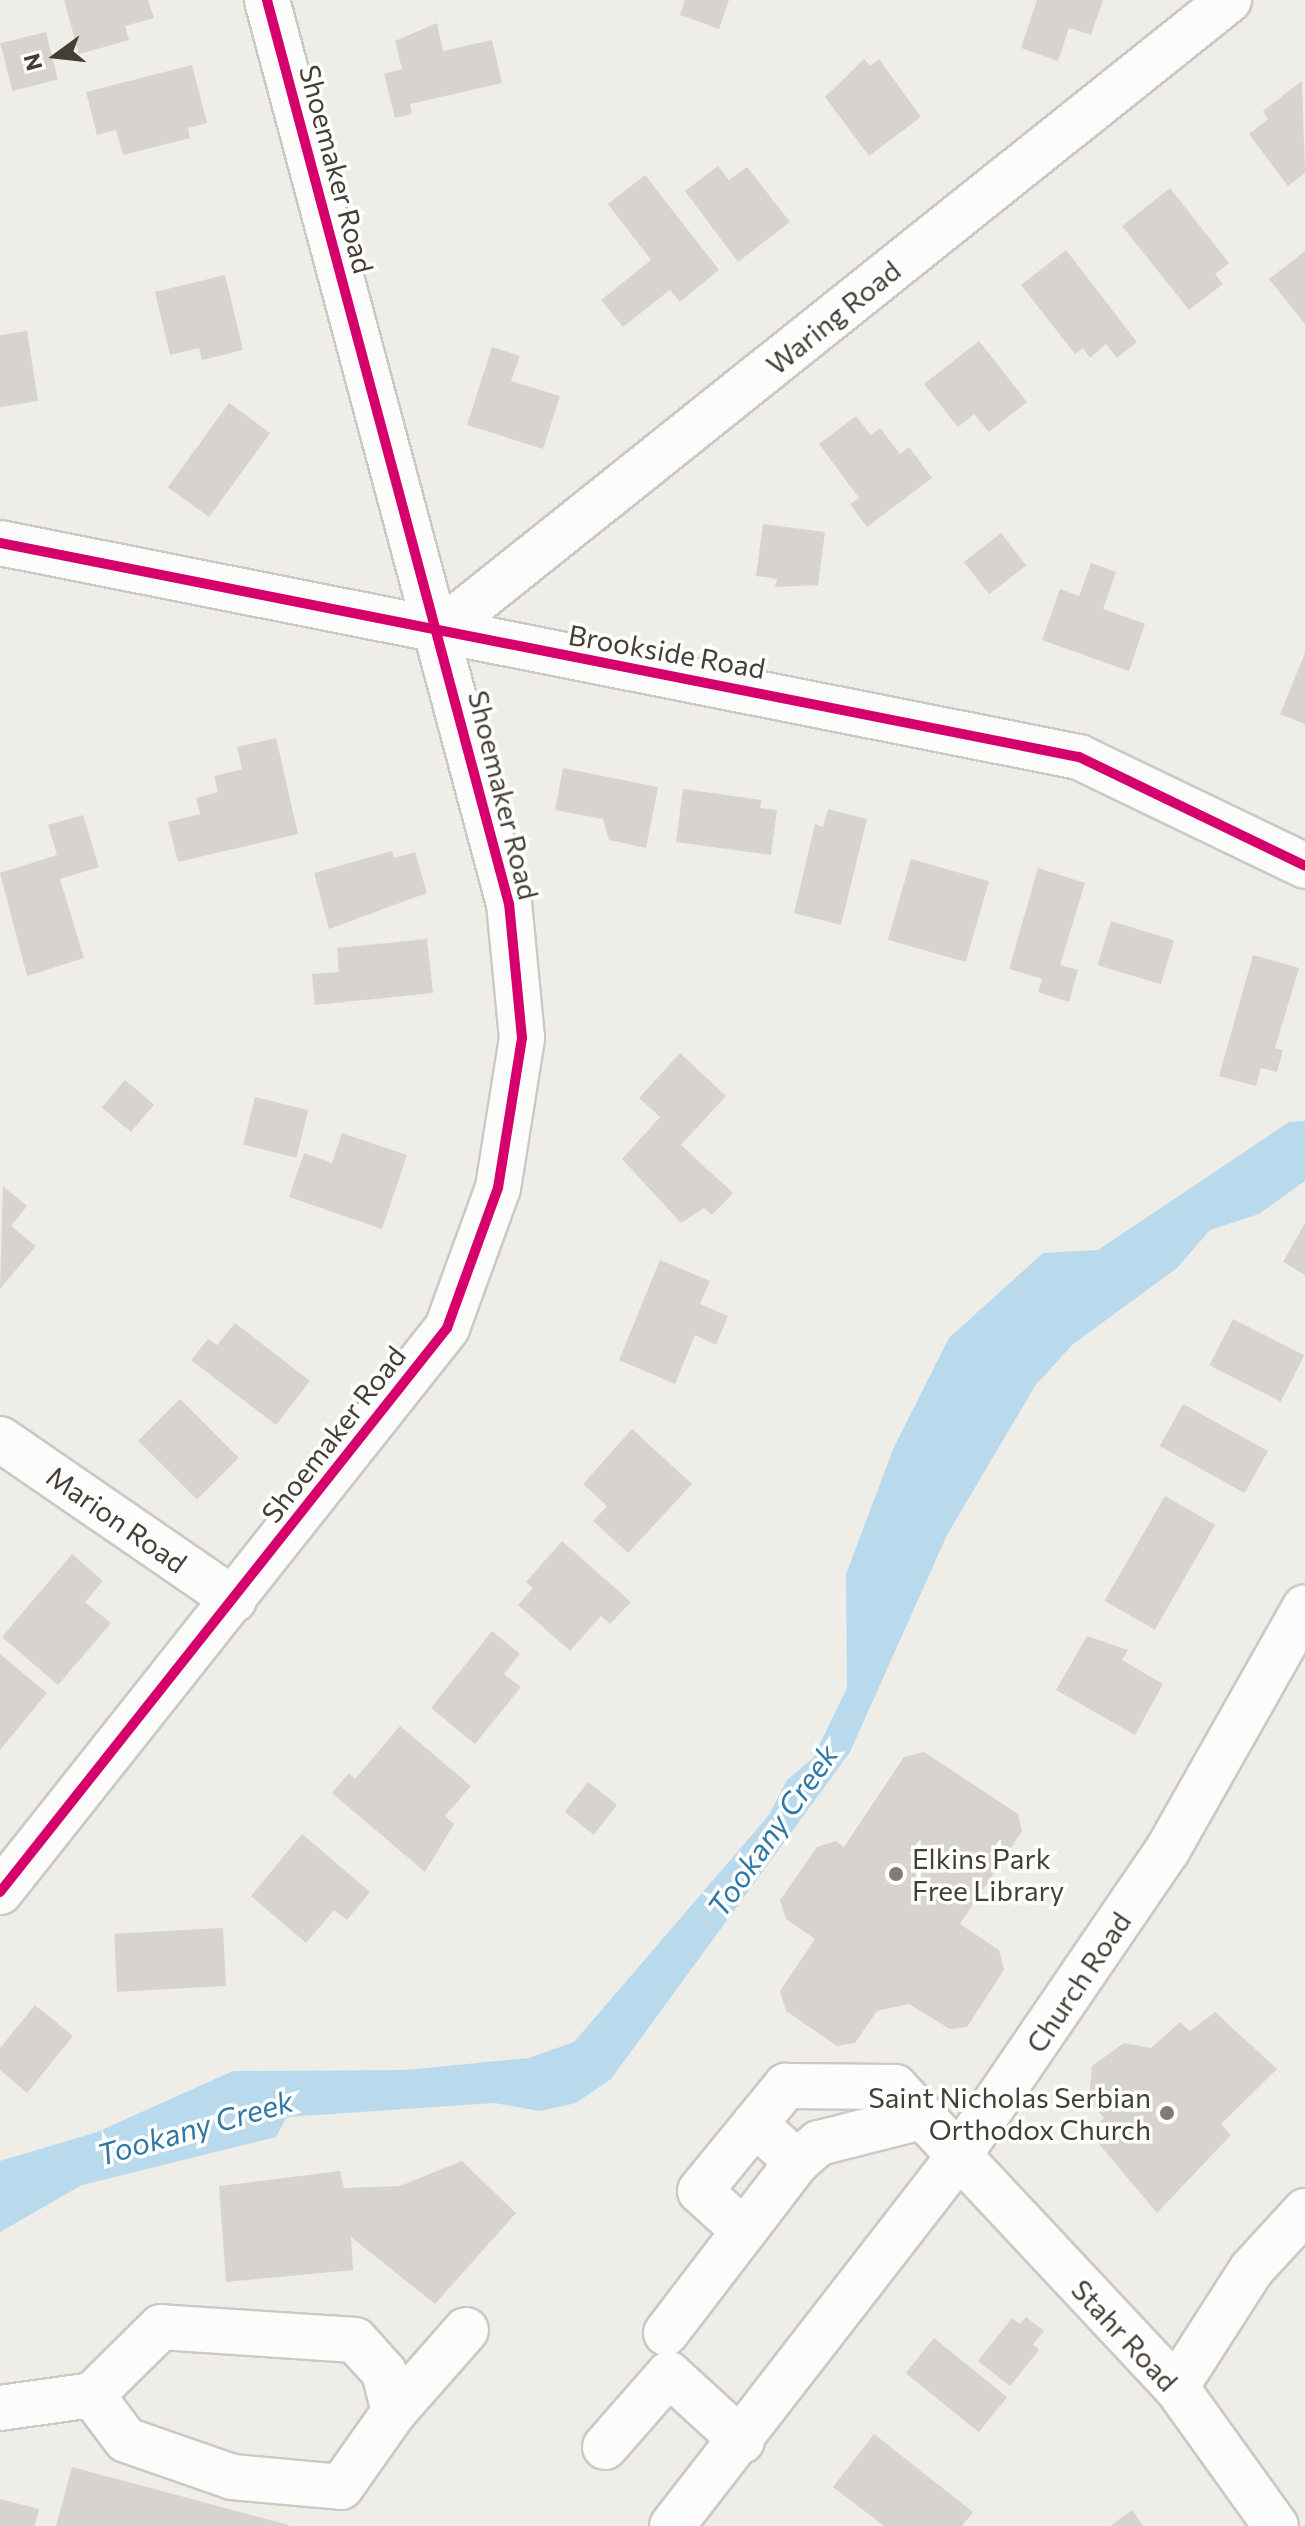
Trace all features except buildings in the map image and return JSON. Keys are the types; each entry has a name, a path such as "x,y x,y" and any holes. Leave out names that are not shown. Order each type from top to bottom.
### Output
{"street":[{"name":"Shoemaker Road","path":"0,1892 447,1328 498,1188 522,1038 509,904 267,0"},
{"name":"Waring Road","path":"437,633 1229,0"},
{"name":"Brookside Road","path":"0,543 437,633 950,726 1079,757 1305,866"},
{"name":"Marion Road","path":"0,1439 234,1600"},
{"name":"Church Road","path":"672,2526 742,2441 958,2157 1167,1851 1305,1607"},
{"name":"Stahr Road","path":"755,2124 786,2086 895,2087 918,2118 1176,2387 1276,2526"},
{"path":"605,2447 674,2352 744,2231 797,2162 819,2143 918,2118"},
{"path":"744,2231 700,2191 755,2124 797,2162"},
{"path":"1176,2387 1251,2270 1305,2211"},
{"path":"0,2408 92,2395 161,2327 355,2340 384,2372 394,2412"},
{"path":"92,2395 126,2440 232,2477 341,2487 394,2412 466,2330"},
{"path":"674,2352 742,2441"}],"water":[{"name":"Tookany Creek","path":"1305,1121 1305,1181 1259,1214 1210,1230 1177,1268 1072,1345 1035,1386 947,1535 850,1752 611,2079 576,2103 540,2111 494,2103 287,2117 276,2137 82,2185 0,2232 0,2161 97,2132 233,2071 406,2070 529,2058 574,2042 769,1815 787,1780 813,1758 847,1688 846,1574 894,1447 949,1338 1043,1253 1098,1250 1289,1122"}],"cycle path":[{"path":"0,1892 447,1328 498,1188 522,1038 509,904 267,0"},
{"path":"0,543 1079,757 1305,866"}],"place":[{"name":"Elkins Park Free Library","path":"896,1874"},
{"name":"Saint Nicholas Serbian Orthodox Church","path":"1167,2113"}]}
